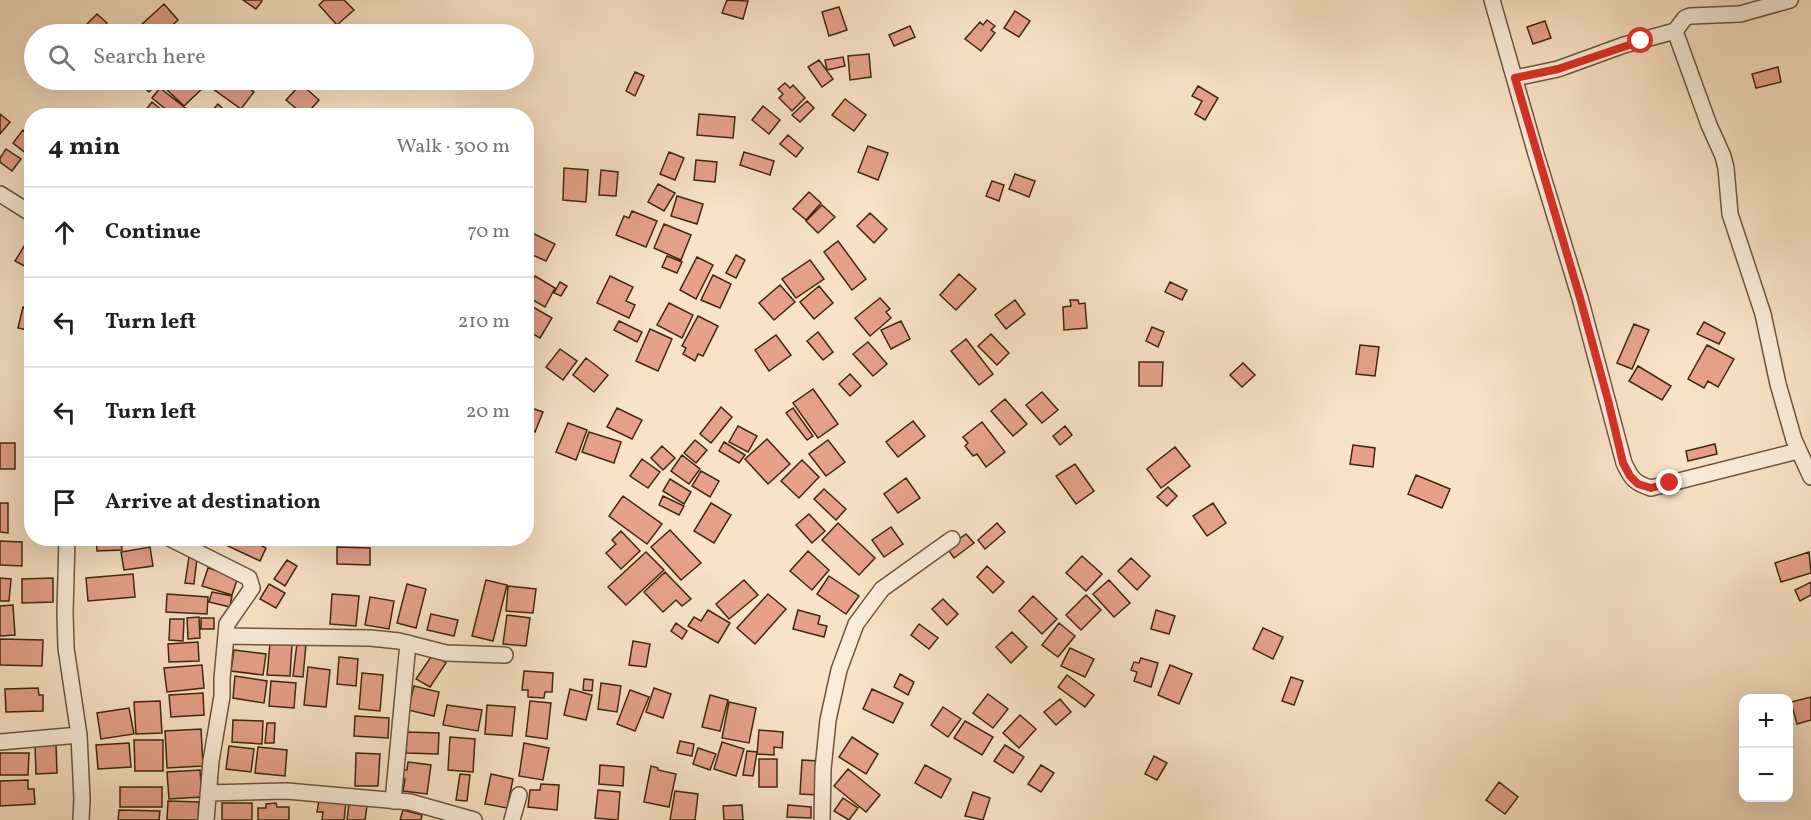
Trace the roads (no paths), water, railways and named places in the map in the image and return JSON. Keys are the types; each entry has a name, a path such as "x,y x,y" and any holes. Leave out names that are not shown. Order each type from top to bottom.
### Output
{"street":[{"path":"1492,0 1580,298 1623,463 1630,476 1638,484 1651,488 1798,451"},
{"path":"1515,78 1558,69 1624,45 1675,32 1685,18 1690,16 1740,14 1790,0"},
{"path":"1675,32 1708,125 1723,156 1730,214 1763,314 1783,403 1798,451 1811,477"},
{"path":"0,194 24,209"},
{"path":"822,820 823,769 828,720 839,670 856,624 882,589 952,539"},
{"path":"67,546 66,648 79,735 81,820"},
{"path":"185,546 249,578 252,582 252,588 227,624 222,696 206,820"},
{"path":"226,636 359,638 399,641 446,653 505,655"},
{"path":"393,801 408,643"},
{"path":"0,742 79,735"},
{"path":"208,793 287,791 410,802 474,820"},
{"path":"512,820 519,795"}]}
